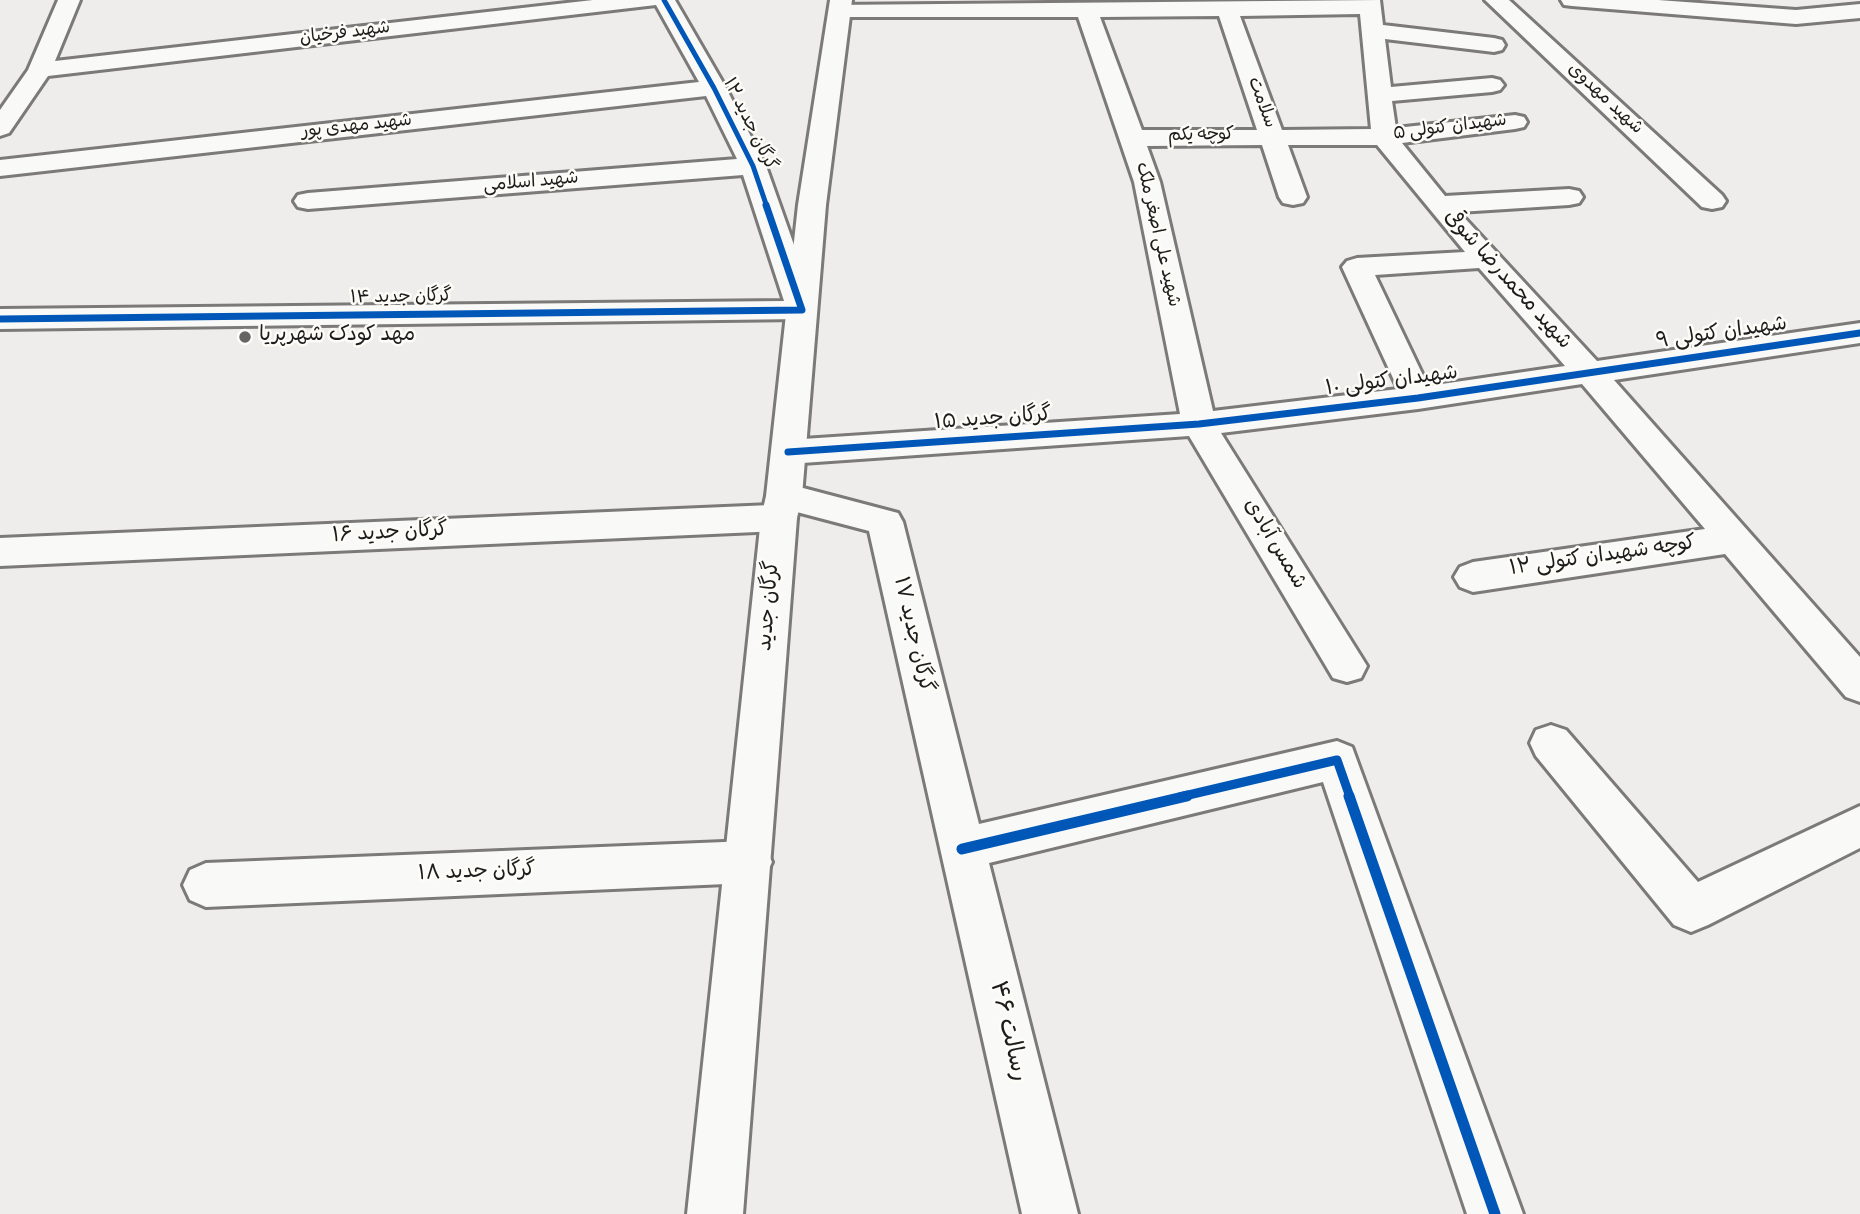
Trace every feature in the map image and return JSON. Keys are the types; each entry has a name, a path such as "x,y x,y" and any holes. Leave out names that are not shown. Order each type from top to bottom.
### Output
{"street":[{"path":"0,128 40,70 69,0"},
{"name":"شهید فرخیان","path":"40,70 385,20 650,0"},
{"name":"گرگان جدید ۱۲","path":"664,0 714,88 753,166 802,310"},
{"name":"شهید مهدوی","path":"1496,0 1712,201"},
{"path":"1572,0 1666,5 1796,18 1860,11"},
{"path":"840,5 1371,13 1494,44"},
{"name":"گرگان جدید","path":"715,1214 812,205 840,5"},
{"name":"سلامت","path":"1227,9 1293,197"},
{"name":"شهید علی اصغر ملک","path":"1087,10 1147,182 1199,424"},
{"path":"1371,13 1384,137"},
{"path":"1380,95 1492,85"},
{"name":"شهید مهدی پور","path":"0,168 714,88"},
{"name":"۵ شهیدان کتولی","path":"1272,136 1384,137 1515,122"},
{"name":"کوچه یکم","path":"1131,138 1272,136"},
{"name":"شهید محمدرضا شوقی","path":"1384,137 1438,205 1589,372 1860,685"},
{"name":"شهید اسلامی","path":"308,201 753,166"},
{"path":"1438,205 1569,197"},
{"path":"1418,398 1357,267 1487,259"},
{"name":"گرگان جدید ۱۴","path":"0,319 802,310"},
{"name":"۹ شهیدان کتولی","path":"1589,372 1860,333"},
{"name":"۱۰ شهیدان کتولی","path":"1199,424 1418,398 1589,372"},
{"name":"۱۵ گرگان جدید","path":"788,452 1199,424"},
{"name":"شمس آبادی","path":"1199,424 1347,666"},
{"name":"گرگان جدید ۱۶","path":"0,552 782,507"},
{"name":"۱۷ گرگان جدید","path":"782,507 885,522 962,849"},
{"name":"کوچه شهیدان کتولی ۱۲","path":"1472,577 1734,539"},
{"path":"1551,743 1691,909 1860,826"},
{"path":"962,849 1337,760 1495,1214"},
{"name":"۴۶ رسالت","path":"962,849 1050,1214"},
{"name":"۱۸ گرگان جدید","path":"206,885 749,862"}],"cycle path":[{"path":"0,319 802,310 753,166 714,88 664,0"},
{"path":"788,452 1199,424 1418,398 1860,333"},
{"path":"962,849 1337,760 1495,1214"}],"place":[{"name":"مهد کودک شهرپریا","path":"245,337"}]}
